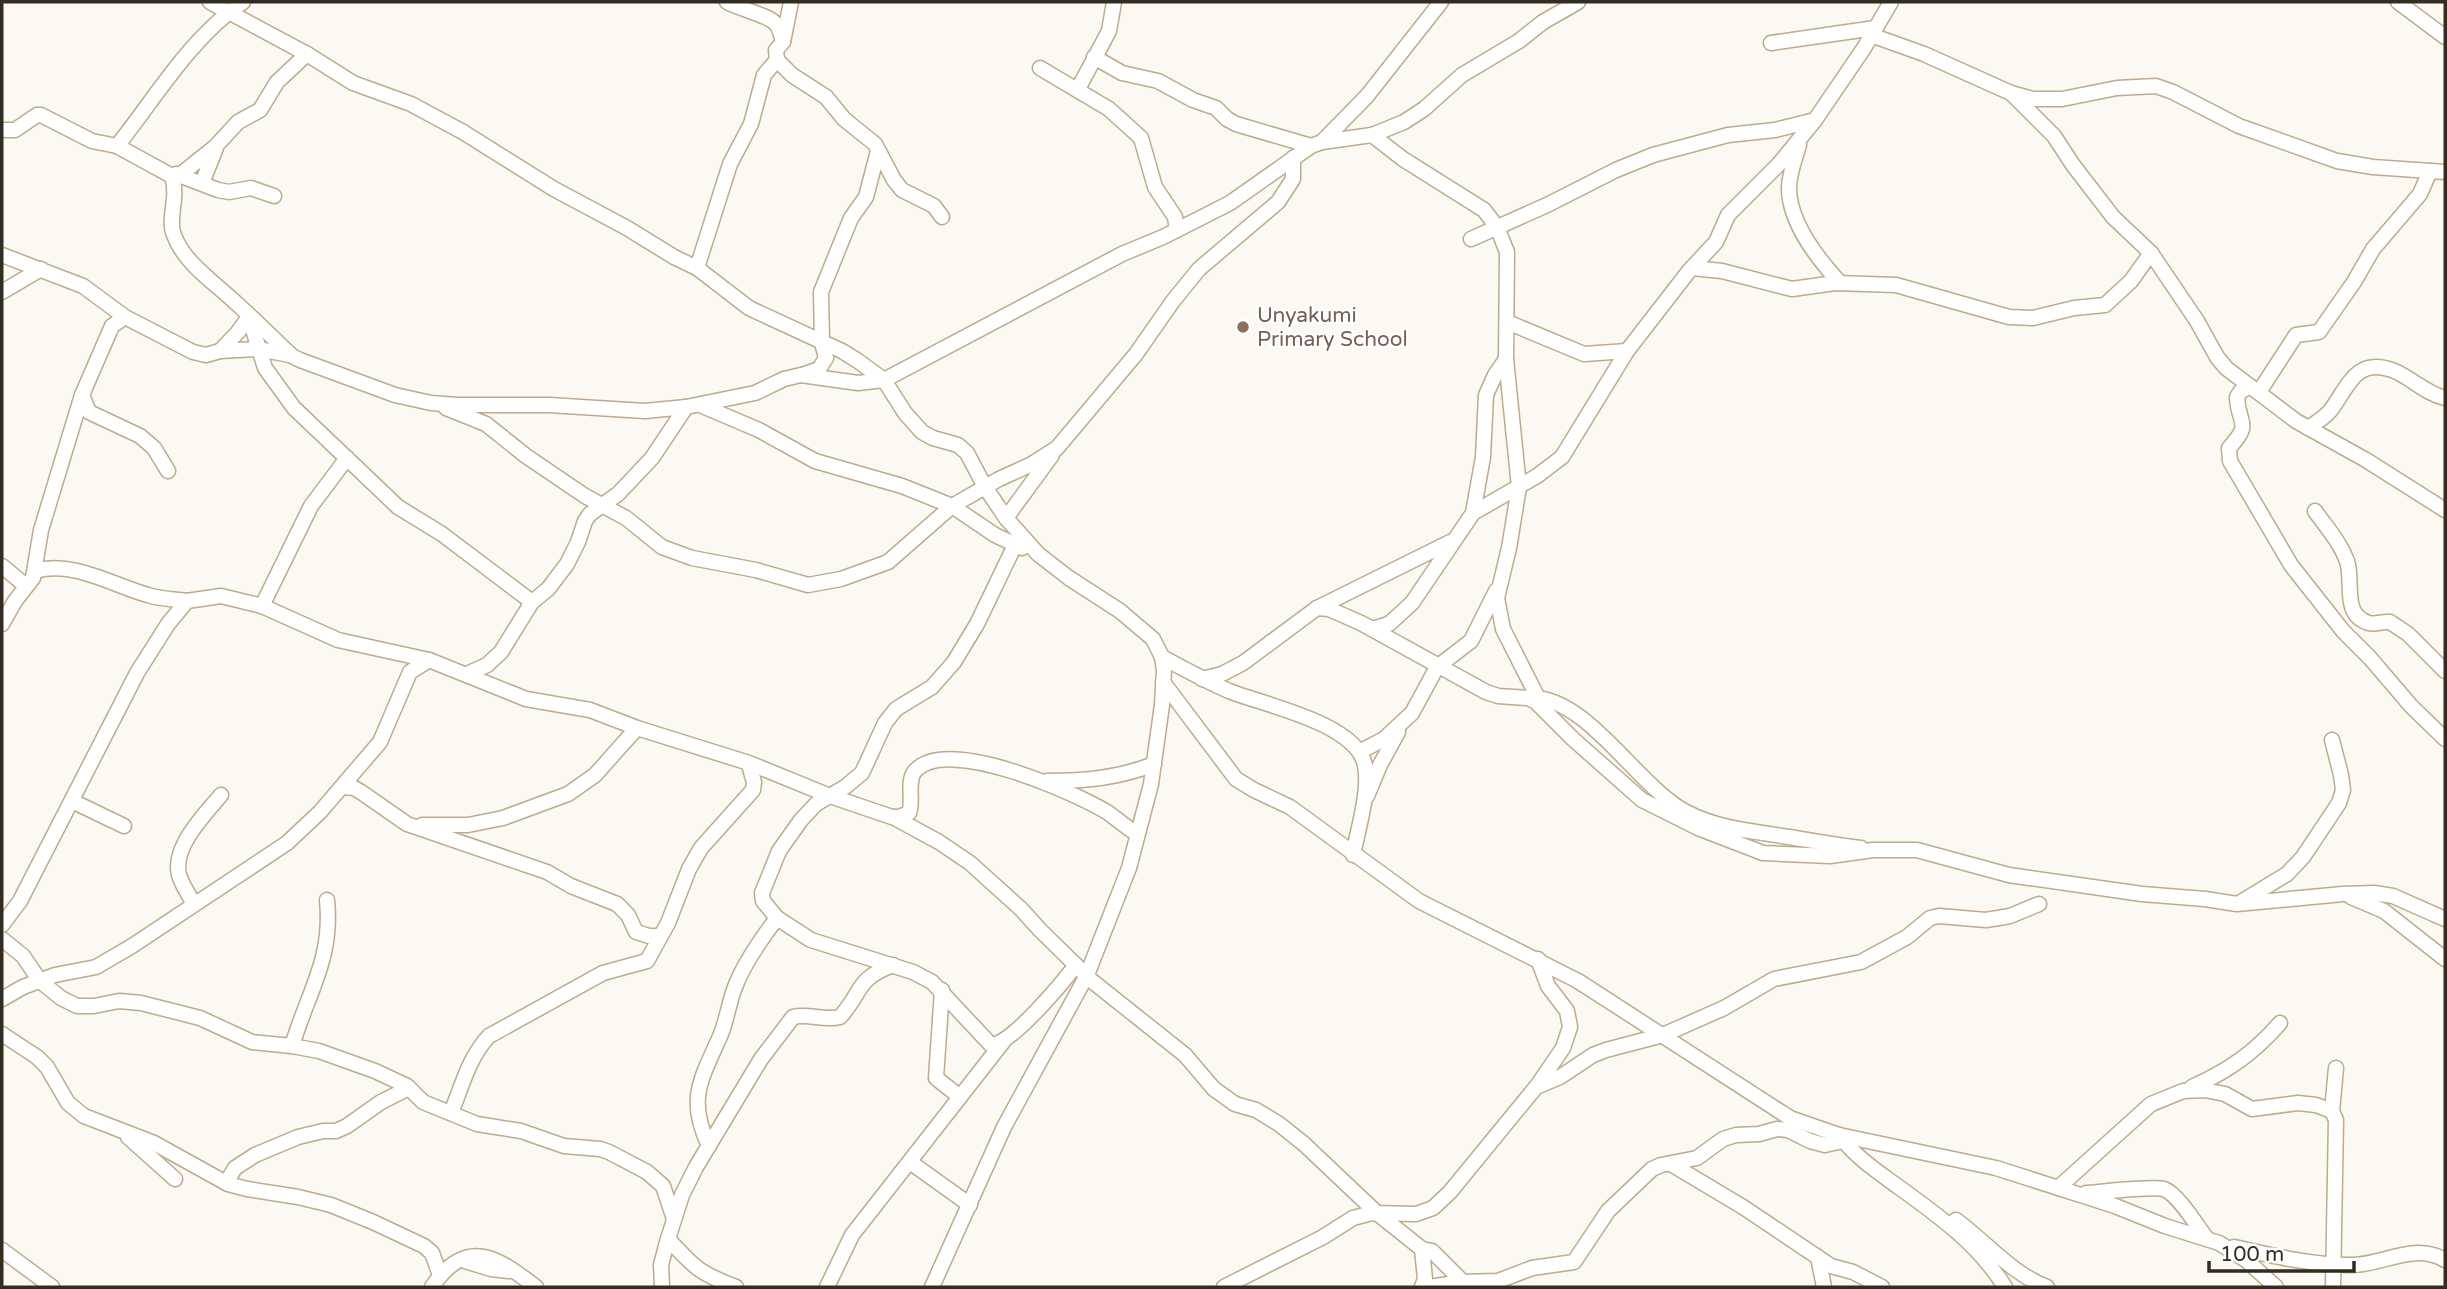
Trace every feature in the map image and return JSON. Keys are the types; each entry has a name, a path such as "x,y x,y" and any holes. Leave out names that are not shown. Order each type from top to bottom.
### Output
{"street":[{"path":"117,146 213,26 243,2"},
{"path":"727,2 774,22 783,42"},
{"path":"791,2 783,42 776,50 777,60 792,75 826,97 844,119 872,140 898,187 934,206 942,217"},
{"path":"1078,89 1109,31 1114,2"},
{"path":"858,383 884,380 1122,254 1230,203 1317,144 1367,96 1441,2"},
{"path":"1094,57 1122,73 1158,81 1216,108 1227,119 1252,130 1317,144 1372,135 1414,116 1462,75 1520,41 1543,22 1578,2"},
{"path":"1709,270 1725,220 1800,140 1891,2"},
{"path":"2398,2 2445,37"},
{"path":"213,26 212,3 307,54 353,83 411,104 463,132 554,189 697,268 749,308 842,351 884,380 893,397 922,432 958,445 967,453 1006,518 1038,554 1120,611 1153,639 1162,657 1163,682 1151,784 1129,868 1004,1127 932,1287"},
{"path":"1771,43 1873,31 2011,93 2045,101 2118,88 2156,86 2239,126 2337,161 2373,167 2407,167 2445,172"},
{"path":"180,175 197,163 237,122 260,110 277,82 307,54"},
{"path":"697,268 730,164 751,124 764,75 777,60"},
{"path":"1040,68 1109,109 1141,138 1155,187 1175,217 1177,230"},
{"path":"2011,93 2054,136 2113,217 2151,253 2197,321 2217,357 2235,376 2289,416 2445,510"},
{"path":"2,130 15,130 41,115 92,141 117,146 172,176 175,204 171,224 176,240 188,257 292,356"},
{"path":"1471,239 1653,155 1728,135 1775,130 1815,120"},
{"path":"1372,135 1403,159 1484,210 1497,227 1507,252"},
{"path":"1800,140 1790,178 1791,206 1807,239 1840,283"},
{"path":"202,183 219,142"},
{"path":"431,403 549,405 645,411 692,406 755,394 784,379 819,369 826,358 822,343 821,292 851,218 866,197 878,151"},
{"path":"1006,518 1057,448 1136,355 1199,269 1278,202 1293,179 1293,159"},
{"path":"161,169 226,192 251,188 274,196"},
{"path":"2430,171 2420,194 2373,249 2360,273 2319,332 2296,335 2254,389 2240,392 2237,397 2244,427 2237,441 2229,449 2231,461 2291,565 2343,631 2445,739"},
{"path":"1360,751 1384,739 1416,707 1437,667 1471,640 1498,589 1509,548 1519,487 1506,359 1507,239 1512,221"},
{"path":"1372,629 1389,624 1412,603 1473,513 1519,487 1562,457 1627,351 1692,268 1710,251 1721,233"},
{"path":"1692,268 1737,274 1792,289 1840,283 1902,286 2024,319 2105,305 2131,281 2151,253"},
{"path":"2,255 83,286 125,317 193,352 206,355 220,351 258,349 292,356 371,387 431,403 486,424 526,456 585,496 626,518 663,547 692,558 756,570 808,585 841,579 888,562 952,506 1057,448"},
{"path":"2,292 41,269"},
{"path":"2,624 35,571 41,530 82,395 112,326 110,306"},
{"path":"248,315 265,368 294,408 398,507 442,534 532,602"},
{"path":"220,351 238,332 248,315"},
{"path":"112,326 125,317"},
{"path":"1507,323 1584,354 1627,351"},
{"path":"1473,513 1483,457 1486,396 1495,374 1506,359"},
{"path":"2308,428 2329,411 2354,375 2366,368 2388,369 2428,392 2445,398"},
{"path":"800,375 858,383 893,397"},
{"path":"82,395 89,412 139,436 154,448 168,471"},
{"path":"589,516 618,494 652,458 692,406"},
{"path":"692,406 759,430 815,461 902,486 952,506 1015,545 1038,554"},
{"path":"262,606 311,506 347,457"},
{"path":"467,674 487,666 501,652 532,602 548,589 567,564 589,516 585,496"},
{"path":"2315,511 2341,546 2350,569 2351,607 2358,617 2374,624 2390,622 2407,634 2445,671"},
{"path":"1202,679 1222,674 1243,663 1317,608 1453,541"},
{"path":"1003,1042 991,1045 981,1037 942,990 932,982 893,965 811,940 777,918 763,901 762,893 779,851 801,820 816,804 862,773 885,723 896,709 932,687 954,663 977,624 1015,545"},
{"path":"2,566 26,586"},
{"path":"35,571 60,568 149,596 187,601 221,596 262,606 338,640 429,660 526,699 590,710 892,817 939,842 970,863 1082,970 1185,1055 1214,1089 1235,1104 1256,1110 1279,1124 1378,1214 1422,1249 1432,1251 1465,1284"},
{"path":"1498,589 1503,629 1533,698 1573,739 1642,800 1698,828 1763,853 1830,856 1873,850 1917,850 2009,875 2237,904 2343,894 2393,896 2445,919"},
{"path":"2,925 20,901 137,673 168,624 187,601"},
{"path":"1317,608 1329,609 1372,629 1486,692 1498,696 1552,701 1582,719 1654,787 1689,814 1736,829 1873,850"},
{"path":"1162,657 1232,692 1302,714 1341,736 1360,751 1366,767 1364,803 1353,855"},
{"path":"2,999 23,987 55,975 96,967 287,843 342,787 384,736 410,672 429,660"},
{"path":"1163,682 1177,697 1233,776 1254,790 1290,807 1419,901 1538,959 1663,1035 1790,1118 1841,1138 1996,1168 2213,1241 2272,1256 2359,1265 2413,1253 2428,1254 2445,1261"},
{"path":"1364,803 1380,765 1405,719"},
{"path":"407,824 440,825 503,818 561,797 580,788 595,775 637,728"},
{"path":"2237,904 2287,874 2303,857 2339,803 2343,790 2332,740"},
{"path":"892,817 909,813 912,776 924,765 939,761 982,762 1042,781 1108,813 1137,834"},
{"path":"1042,781 1101,779 1137,772 1154,764"},
{"path":"451,1113 473,1057 489,1036 603,973 645,963 701,848 753,790 750,765"},
{"path":"342,787 354,788 407,824 547,873 571,886 617,904 628,915 636,932 660,936"},
{"path":"194,904 180,877 180,859 194,828 221,795"},
{"path":"72,801 124,825"},
{"path":"2343,894 2384,911 2445,958"},
{"path":"292,1046 324,957 329,933 327,900"},
{"path":"1536,1087 1560,1077 1585,1059 1606,1050 1663,1035 1724,1007 1774,979 1861,962 1907,937 1930,918 1938,916 1986,920 2010,916 2039,904"},
{"path":"709,1146 699,1118 700,1081 722,1031 742,972 777,918"},
{"path":"2,939 23,956 40,981 61,998 77,1006 119,1001 141,1003 214,1023 251,1042 319,1051 375,1072 409,1088 423,1102 477,1124 521,1131 564,1146 609,1152 647,1172 663,1186 674,1219"},
{"path":"1224,1287 1323,1237 1353,1218 1372,1213 1416,1214 1433,1208 1450,1192 1536,1087 1563,1048 1570,1027 1567,1011 1548,986 1538,959"},
{"path":"662,1287 661,1265 682,1195 761,1059 793,1017 840,1017 866,978 893,965"},
{"path":"827,1287 852,1235 1003,1042 1055,991 1082,970"},
{"path":"942,990 936,1078 960,1097"},
{"path":"2057,1188 2151,1104 2218,1075 2260,1047 2280,1023"},
{"path":"2,1034 37,1057 47,1067 68,1103 84,1116 154,1143 220,1179 247,1189 331,1205 373,1222 432,1253 436,1281"},
{"path":"2333,1287 2336,1120 2332,1111 2336,1068"},
{"path":"220,1179 255,1155 298,1137 336,1131 347,1126 381,1102 409,1088"},
{"path":"2183,1091 2215,1092 2252,1109 2298,1103 2316,1105 2332,1111"},
{"path":"1430,1287 1497,1281 1532,1268 1574,1262 1608,1211 1652,1169 1697,1158 1723,1139 1777,1129 1788,1130 1810,1141 1825,1144 1841,1138"},
{"path":"118,1130 175,1179"},
{"path":"1841,1138 1865,1163 1916,1199 1978,1251 2005,1287"},
{"path":"910,1161 970,1205"},
{"path":"1671,1164 1743,1207 1818,1257 1882,1287"},
{"path":"2074,1194 2164,1189 2213,1241 2246,1259 2276,1287"},
{"path":"1916,1199 1931,1200 2021,1273 2047,1287"},
{"path":"668,1239 698,1271 736,1287"},
{"path":"1422,1249 1425,1279 1422,1287"},
{"path":"2,1250 52,1287"},
{"path":"1818,1257 1824,1287"},
{"path":"436,1281 447,1267 462,1260 491,1269 514,1272 536,1287"}],"place":[{"name":"Unyakumi Primary School","path":"1243,327"}]}
